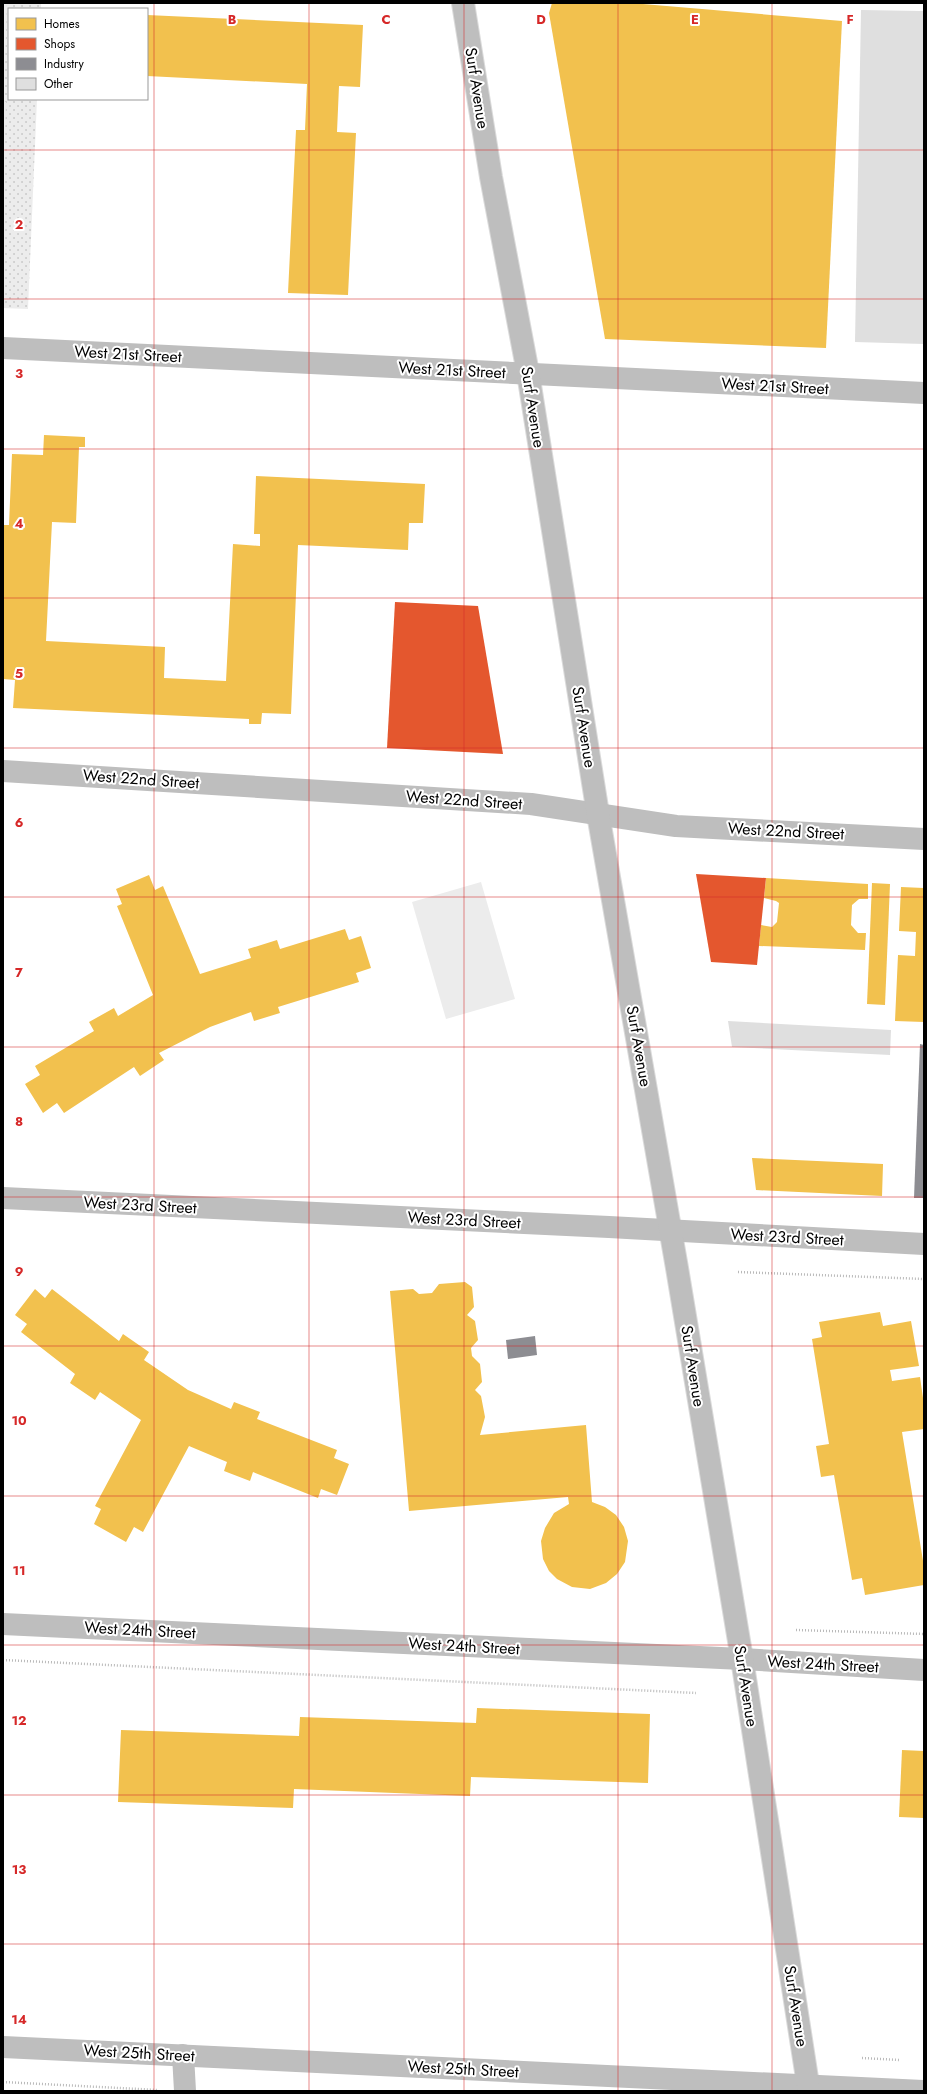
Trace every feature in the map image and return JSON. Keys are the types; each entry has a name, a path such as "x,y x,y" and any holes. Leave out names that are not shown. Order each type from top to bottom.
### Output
{"street":[{"name":"Surf Avenue","path":"463,3 491,177 528,373 598,814 671,1231 742,1659 808,2088"},
{"name":"West 21st Street","path":"3,348 528,373 924,394"},
{"name":"West 22nd Street","path":"3,771 531,804 676,826 924,839"},
{"name":"West 23rd Street","path":"3,1198 924,1244"},
{"name":"West 24th Street","path":"3,1624 742,1659 924,1670"},
{"name":"West 25th Street","path":"3,2047 808,2088 923,2091"},
{"path":"183,2055 185,2091"}],"path":[{"path":"738,1272 924,1279"},
{"path":"796,1630 924,1634"},
{"path":"3,1660 696,1693"},
{"path":"862,2058 908,2061"},
{"path":"3,2082 161,2090"}],"shaded area":[{"path":"3,3 41,3 41,8 8,8 8,100 37,100 28,309 3,308"},
{"path":"3,3 7,3 5,65 3,65"},
{"path":"3,102 6,102 4,174 3,174"},
{"path":"481,882 515,999 446,1019 412,902"}],"building: Homes":[{"path":"552,3 631,3 842,21 826,348 605,339 549,13"},
{"path":"148,15 363,25 360,87 339,86 337,132 356,133 348,295 288,293 296,130 305,130 307,84 148,76"},
{"path":"44,435 85,437 85,447 79,447 76,523 52,522 46,641 165,647 164,678 226,681 233,544 260,546 260,534 254,534 256,476 425,484 423,523 409,523 408,550 298,545 291,714 262,713 261,724 249,724 249,719 13,708 15,680 3,679 3,525 9,525 12,454 43,455"},
{"path":"149,875 155,890 163,886 200,974 251,958 248,949 277,940 280,949 345,929 349,940 361,936 371,968 356,973 359,982 278,1007 280,1013 254,1021 251,1012 210,1027 159,1053 164,1060 140,1076 134,1067 64,1113 57,1103 43,1113 25,1084 40,1075 35,1066 94,1031 89,1022 114,1008 118,1016 153,995 117,906 122,904 116,889"},
{"path":"766,878 868,884 868,899 859,899 852,905 851,925 858,933 866,933 865,950 759,946 761,925 772,927 777,922 779,903 764,898"},
{"path":"872,883 890,884 885,1005 867,1004"},
{"path":"901,887 924,888 924,1022 895,1021 898,955 915,956 916,932 899,931"},
{"path":"752,1158 883,1164 882,1196 756,1190"},
{"path":"465,1282 472,1287 474,1307 467,1315 475,1321 478,1340 471,1348 472,1356 480,1364 482,1382 475,1390 481,1396 485,1417 480,1435 586,1425 592,1502 605,1507 616,1515 624,1527 628,1541 625,1562 617,1574 606,1583 590,1589 572,1587 557,1579 549,1571 543,1559 541,1541 545,1528 554,1513 569,1504 568,1497 409,1511 390,1291 413,1289 419,1294 432,1293 439,1284"},
{"path":"35,1289 45,1298 52,1289 119,1341 123,1334 149,1352 144,1360 188,1390 231,1409 234,1402 260,1412 257,1419 337,1450 334,1458 349,1464 337,1495 321,1489 318,1498 253,1472 250,1481 224,1471 227,1462 189,1446 143,1532 134,1527 126,1542 94,1524 101,1509 95,1506 141,1420 100,1392 95,1400 70,1383 75,1374 21,1332 27,1324 15,1315"},
{"path":"880,1312 883,1326 911,1321 919,1366 890,1370 892,1381 920,1377 924,1405 924,1429 902,1432 924,1567 924,1585 865,1595 862,1578 852,1580 834,1475 821,1477 816,1446 829,1444 812,1339 822,1337 819,1322"},
{"path":"477,1708 650,1714 648,1783 471,1777 470,1796 294,1789 293,1808 118,1802 121,1730 299,1736 300,1717 476,1723"},
{"path":"902,1750 924,1751 924,1818 899,1817"}],"building: Shops":[{"path":"395,602 478,606 503,754 387,748"},
{"path":"696,874 766,878 757,965 711,962"}],"building: Industry":[{"path":"920,1044 924,1045 924,1198 914,1198"},
{"path":"535,1336 537,1355 508,1359 506,1340"}],"building: Other":[{"path":"861,10 924,11 924,344 855,342"},
{"path":"728,1021 891,1030 890,1055 732,1047"}]}
